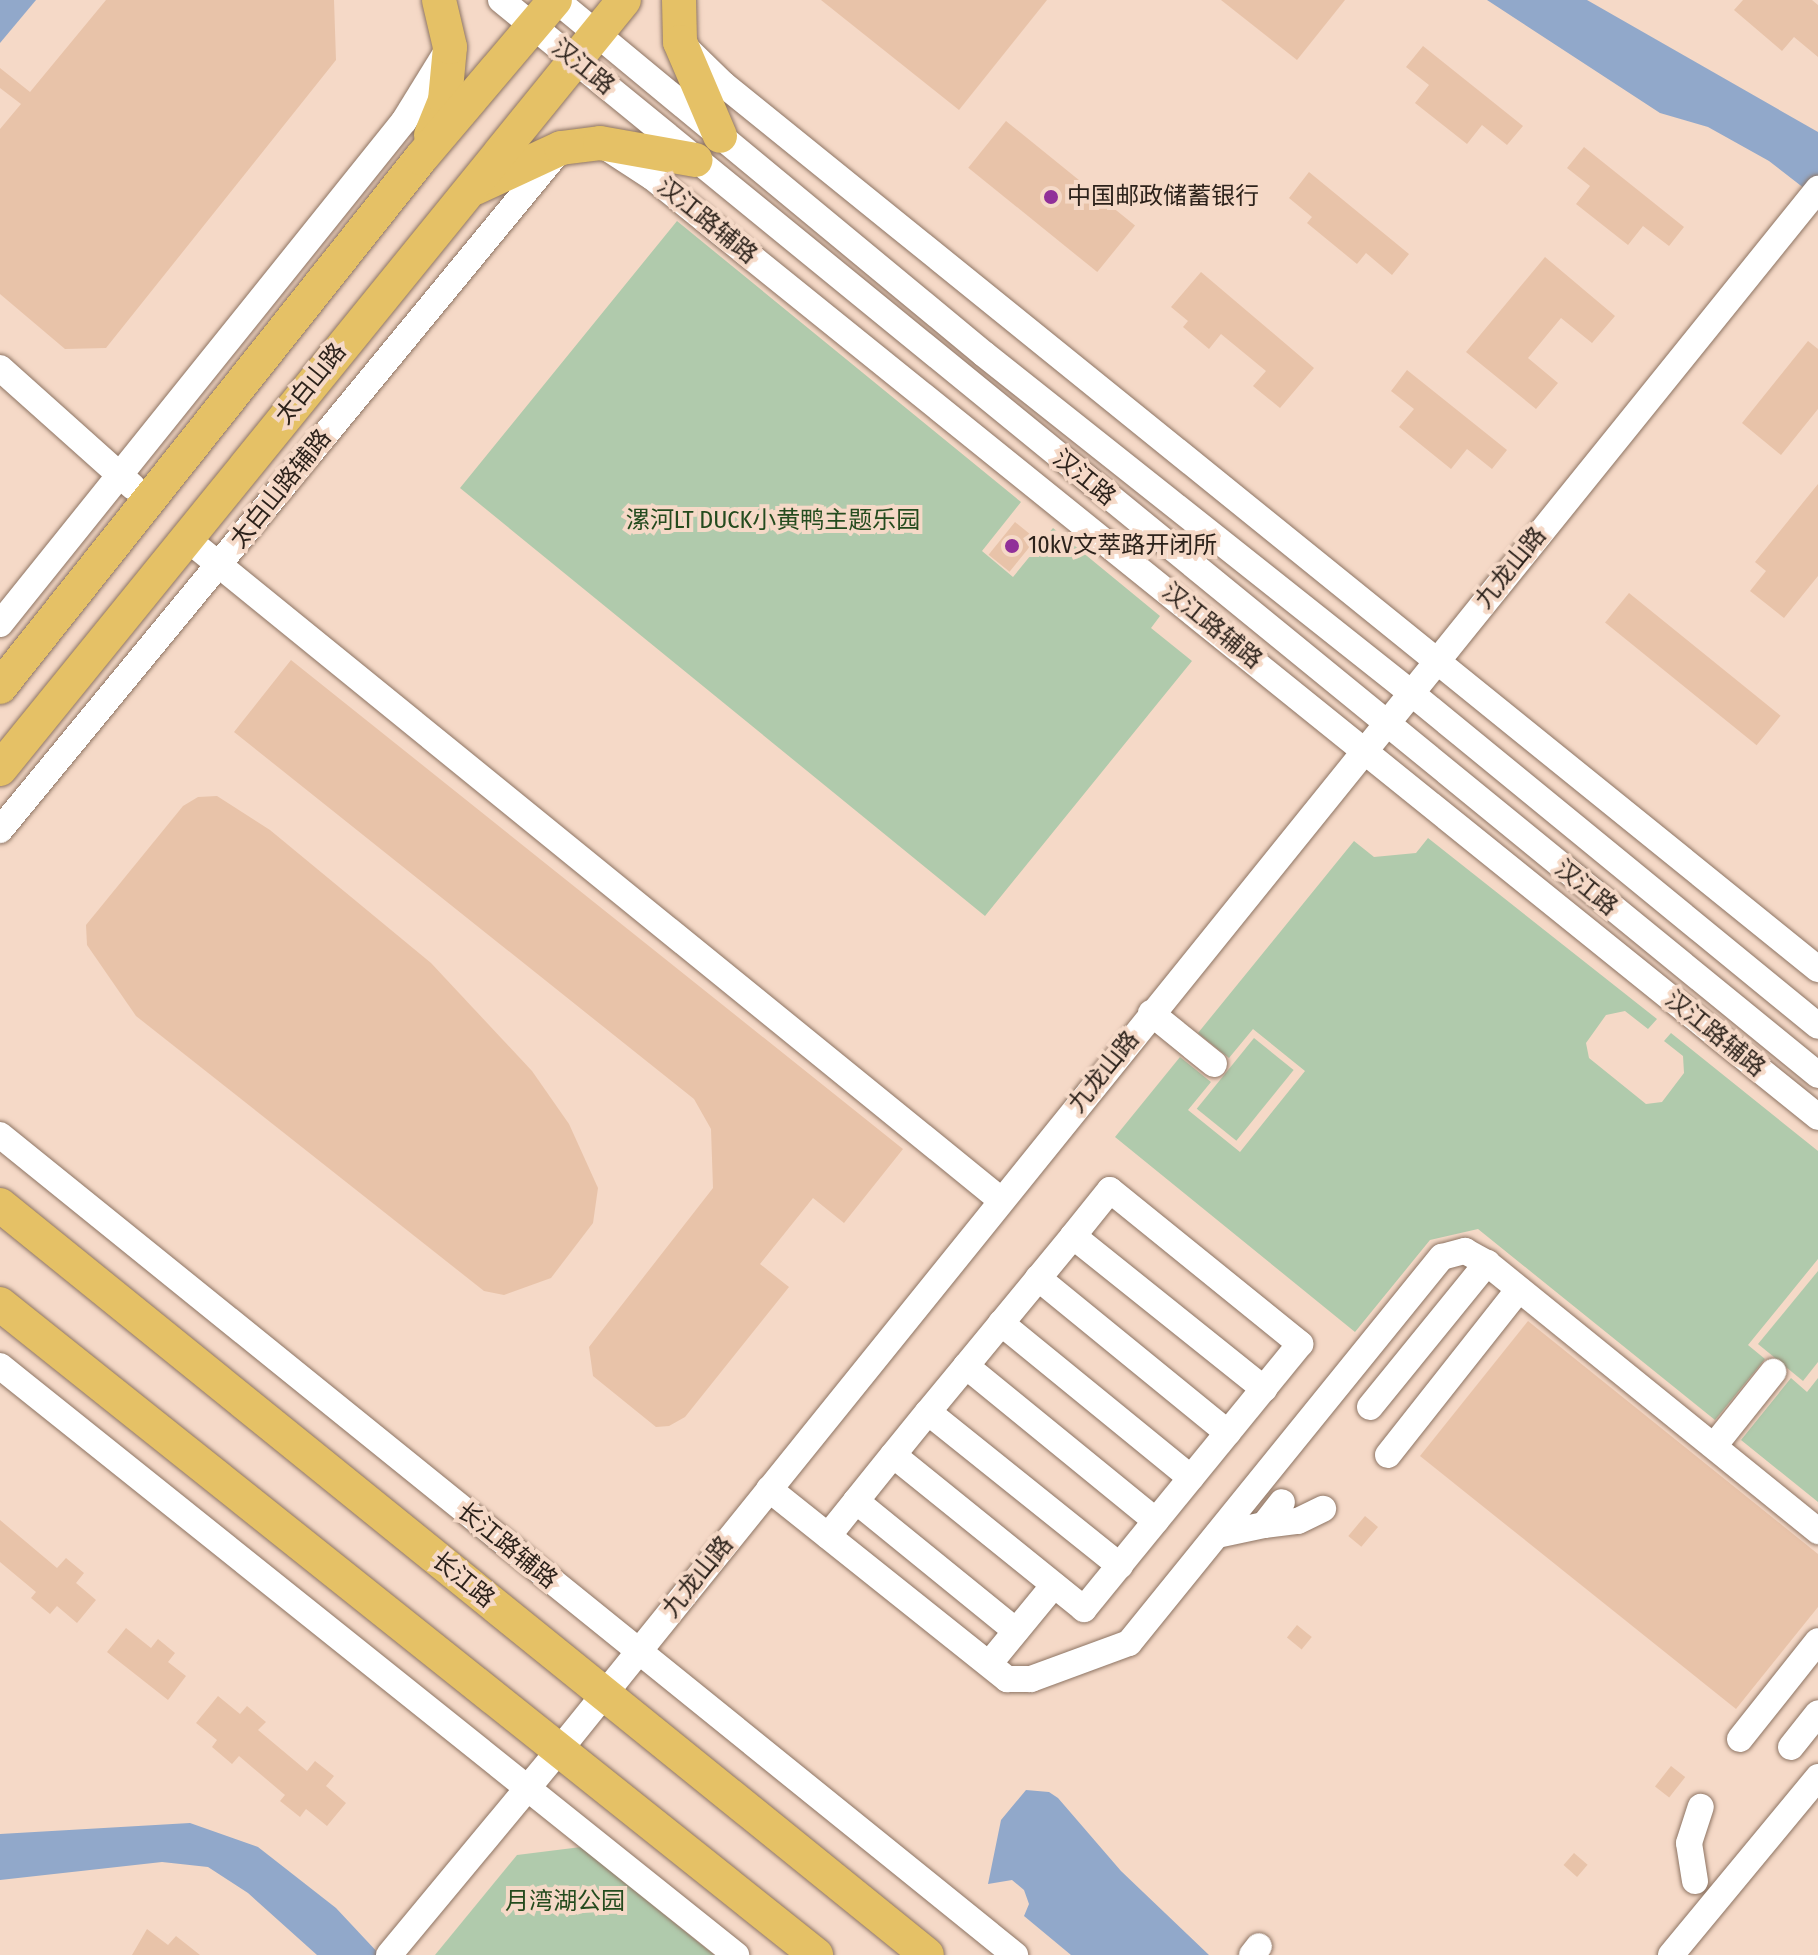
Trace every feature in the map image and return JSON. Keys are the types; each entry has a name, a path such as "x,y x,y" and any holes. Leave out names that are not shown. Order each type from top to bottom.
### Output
{"main road":[{"path":"0,687 421,158 556,0"},
{"name":"太白山路","path":"0,769 624,0"},
{"path":"680,13 695,87 720,136"},
{"path":"421,158 445,100 440,17"},
{"path":"464,194 561,148 600,143 695,160"},
{"name":"长江路","path":"0,1205 927,1955"},
{"path":"0,1304 561,1748 816,1955"}],"street":[{"name":"汉江路","path":"501,0 1818,1075"},
{"name":"汉江路","path":"556,0 997,364 1410,692 1818,1026"},
{"path":"680,13 723,84 1818,969"},
{"path":"0,624 404,121 440,17"},
{"name":"汉江路辅路","path":"600,143 652,177 1818,1117"},
{"name":"太白山路辅路","path":"0,830 561,148"},
{"name":"九龙山路","path":"397,1945 529,1788 1383,723 1812,197"},
{"path":"0,368 148,500"},
{"path":"186,538 1001,1200"},
{"path":"1151,1013 1214,1064"},
{"name":"长江路辅路","path":"0,1135 1015,1955"},
{"path":"828,1536 893,1455 928,1412 1110,1190 1300,1344 1084,1609 893,1455"},
{"path":"1073,1236 1264,1389"},
{"path":"769,1489 1007,1679 1031,1679 1129,1643 1442,1257 1465,1251 1487,1263 1818,1531"},
{"path":"1370,1407 1487,1263"},
{"path":"1038,1278 1228,1433"},
{"path":"1388,1455 1519,1289"},
{"path":"1001,1323 1191,1478"},
{"path":"1386,1325 1449,1377"},
{"path":"0,1366 736,1955"},
{"path":"966,1366 1156,1521"},
{"path":"1714,1446 1773,1372"},
{"path":"928,1412 1120,1566"},
{"path":"856,1501 1016,1631"},
{"path":"1264,1525 1282,1502"},
{"path":"1217,1535 1298,1521 1323,1509"},
{"path":"989,1664 1054,1585"},
{"path":"1740,1739 1809,1669 1818,1641"},
{"path":"1791,1747 1818,1713"},
{"path":"1671,1955 1818,1777"},
{"path":"1701,1807 1689,1843 1702,1872 1701,1919"}],"green space":[{"name":"漯河LT DUCK小黄鸭主题乐园","path":"677,221 1021,502 982,551 1013,577 1053,528 1160,616 1151,628 1192,661 985,916 460,488"},
{"path":"1428,838 1657,1019 1648,1029 1625,1011 1606,1015 1586,1043 1589,1058 1646,1104 1662,1102 1684,1073 1683,1056 1664,1041 1671,1033 1818,1151 1818,1259 1748,1345 1765,1359 1715,1420 1478,1229 1430,1240 1355,1332 1115,1137 1180,1057 1211,1082 1188,1110 1240,1152 1305,1071 1253,1029 1229,1058 1198,1033 1354,841 1374,857 1416,853"},
{"path":"1254,1038 1294,1070 1236,1141 1197,1109"},
{"path":"1818,1271 1818,1362 1803,1381 1758,1344"},
{"path":"1791,1378 1807,1392 1818,1378 1818,1502 1741,1440"},
{"name":"月湾湖公园","path":"581,1847 714,1955 435,1955 517,1855"}],"water":[{"path":"0,0 36,0 0,43"},
{"path":"1487,0 1587,0 1818,132 1818,199 1769,161 1708,127 1660,113"},
{"path":"1026,1790 1049,1792 1058,1798 1121,1871 1209,1955 1071,1955 1024,1916 1029,1904 1024,1890 1012,1880 988,1884 1001,1820"},
{"path":"190,1823 258,1847 336,1908 380,1955 317,1955 248,1893 208,1867 162,1862 0,1880 0,1834"}],"building":[{"path":"106,0 334,0 336,60 106,348 65,349 0,294 0,129 21,104 0,88 0,68 30,92"},
{"path":"821,0 1047,0 959,110"},
{"path":"1221,0 1345,0 1297,60"},
{"path":"1743,0 1812,0 1818,5 1818,57 1794,37 1782,51 1734,10"},
{"path":"1423,46 1523,126 1507,145 1482,125 1467,144 1415,103 1429,85 1406,67"},
{"name":"中国邮政储蓄银行","path":"1006,121 1135,225 1097,272 968,168"},
{"path":"1584,147 1684,227 1669,246 1643,226 1628,245 1576,204 1590,186 1567,168"},
{"path":"1309,172 1409,254 1392,275 1366,253 1357,264 1307,223 1312,217 1289,198"},
{"path":"1545,257 1615,316 1592,343 1561,318 1528,358 1558,383 1536,409 1466,352"},
{"path":"1201,272 1314,368 1280,408 1253,386 1266,371 1221,334 1209,349 1183,327 1188,321 1171,307"},
{"path":"1808,341 1818,349 1818,409 1781,455 1742,423"},
{"path":"1407,370 1507,450 1492,469 1467,449 1451,469 1399,427 1414,409 1391,391"},
{"path":"1818,484 1818,576 1784,618 1750,591 1766,571 1755,562"},
{"name":"10kV文萃路开闭所","path":"1015,522 1036,539 1010,572 989,555"},
{"path":"1629,593 1781,716 1757,745 1605,623"},
{"path":"291,660 903,1149 844,1223 813,1198 760,1264 789,1287 685,1417 669,1426 656,1427 593,1376 589,1347 713,1188 711,1129 694,1099 234,732"},
{"path":"217,796 270,830 431,963 532,1071 569,1124 598,1188 593,1223 551,1278 504,1295 484,1291 136,1016 87,945 86,925 183,806 198,797"},
{"path":"1528,1321 1818,1554 1818,1607 1736,1709 1420,1456"},
{"path":"1365,1516 1378,1527 1361,1547 1348,1536"},
{"path":"0,1520 57,1568 66,1558 84,1573 76,1583 96,1600 77,1623 57,1606 50,1614 31,1598 36,1592 0,1562"},
{"path":"1297,1625 1312,1637 1302,1649 1287,1637"},
{"path":"126,1628 151,1648 158,1639 175,1653 168,1662 186,1676 168,1700 107,1652"},
{"path":"218,1696 240,1714 247,1706 266,1722 258,1730 307,1771 315,1761 334,1776 326,1786 346,1803 327,1826 306,1809 300,1817 280,1801 285,1795 239,1756 232,1764 212,1747 217,1740 196,1723"},
{"path":"1671,1766 1685,1777 1669,1798 1655,1786"},
{"path":"1574,1853 1588,1865 1577,1877 1564,1865"},
{"path":"147,1929 168,1945 176,1936 200,1955 132,1955"}],"place":[{"name":"中国邮政储蓄银行","path":"1051,197"},
{"name":"10kV文萃路开闭所","path":"1012,546"}]}
